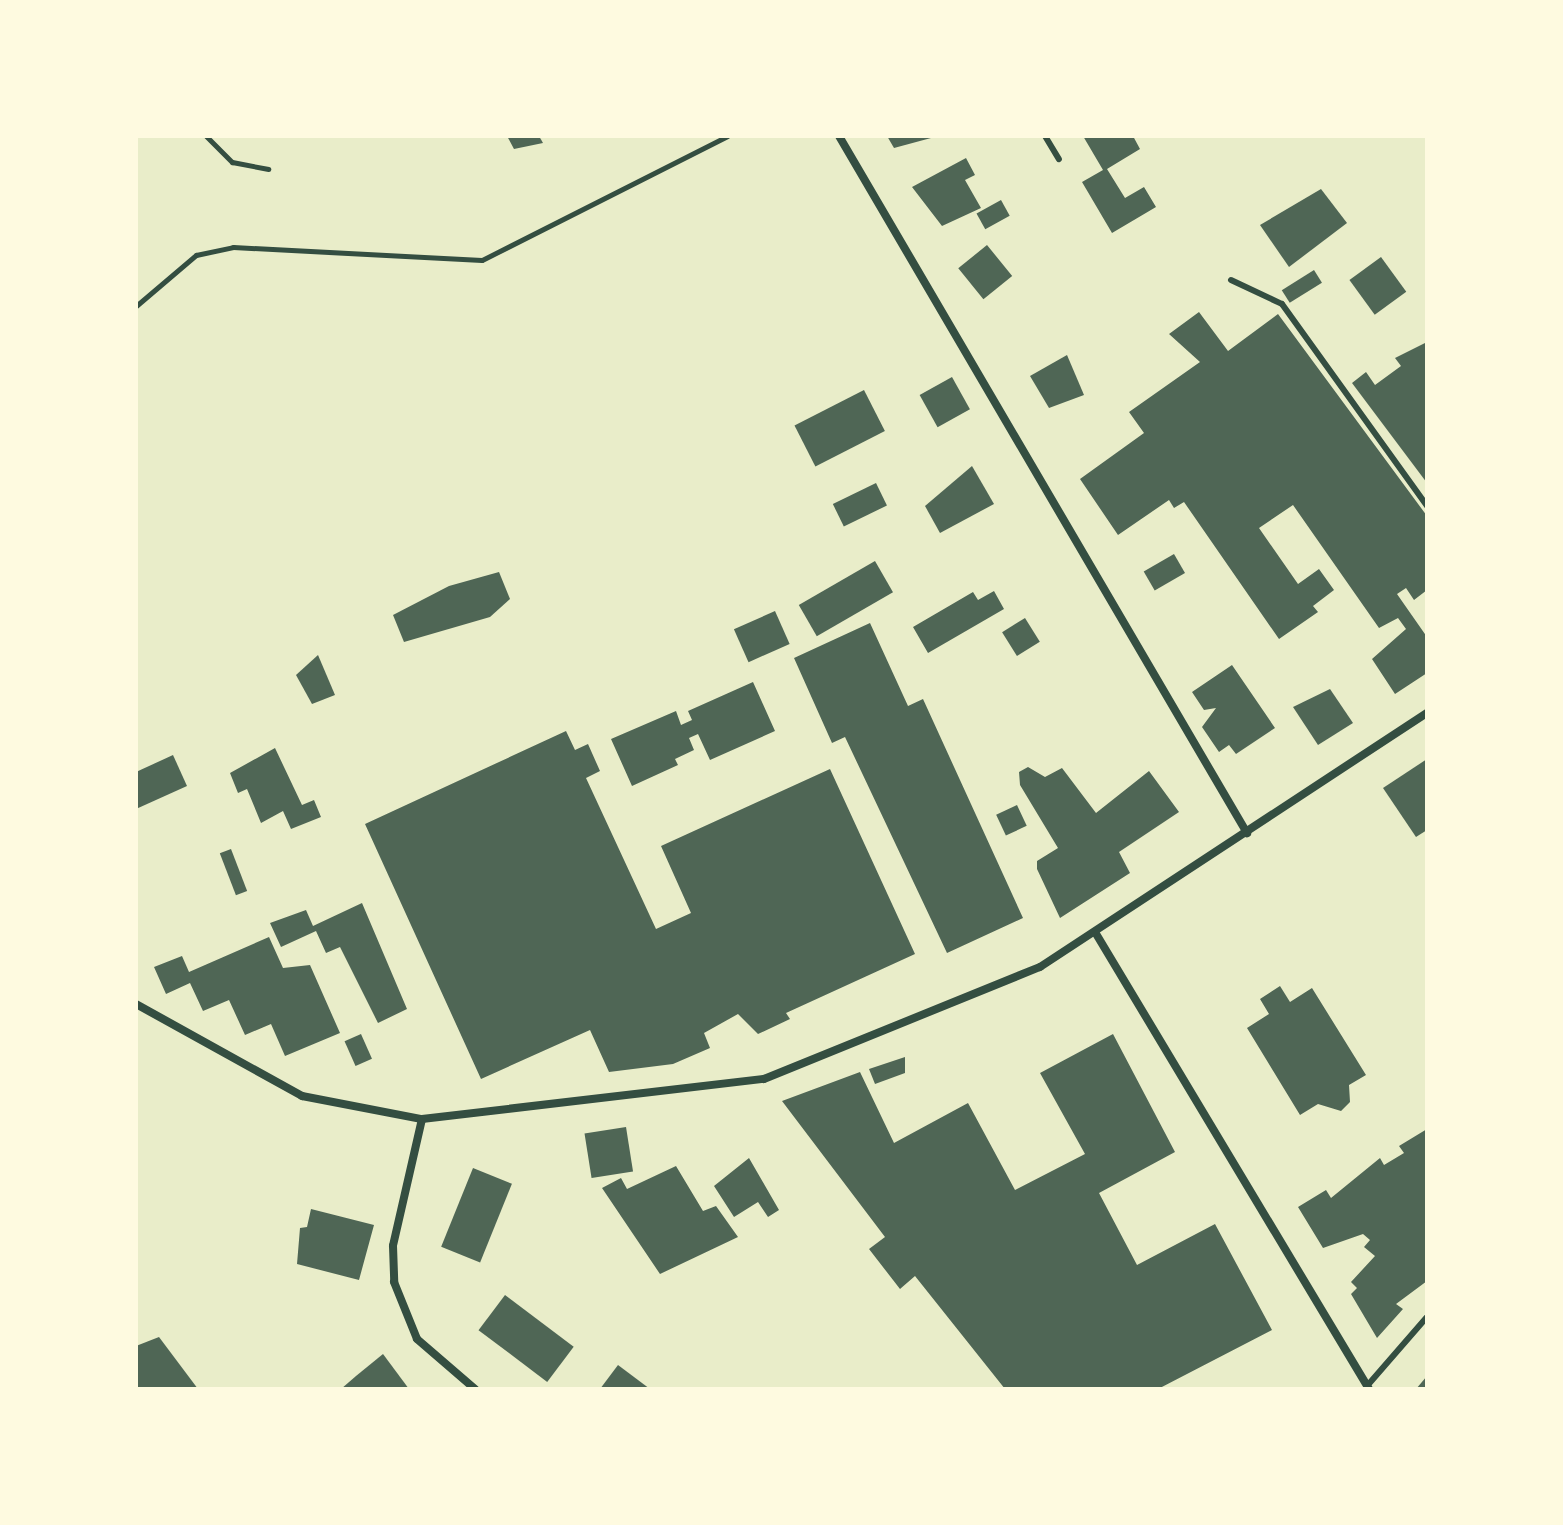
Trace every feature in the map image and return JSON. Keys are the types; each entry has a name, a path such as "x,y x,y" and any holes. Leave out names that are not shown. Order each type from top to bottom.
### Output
{"street":[{"path":"839,136 1247,833"},
{"path":"136,1004 302,1096 422,1119 764,1079 964,1002 1095,932 1427,713"},
{"path":"1095,932 1368,1388"},
{"path":"422,1119 393,1246 394,1282 417,1339 475,1389"}],"lane":[{"path":"1045,136 1059,159"},
{"path":"1231,280 1282,304 1427,506"},
{"path":"1368,1388 1427,1317"}],"path":[{"path":"206,136 232,162 268,169"},
{"path":"136,306 196,255 233,247 482,260 556,216 727,136"}],"building":[{"path":"507,136 539,136 543,143 514,149"},
{"path":"887,136 930,136 931,138 894,148"},
{"path":"1083,136 1133,136 1140,149 1107,169 1125,198 1144,187 1156,207 1112,233 1082,182 1103,170"},
{"path":"966,158 975,175 965,180 981,208 942,226 912,187"},
{"path":"1321,189 1347,223 1289,267 1260,225"},
{"path":"1001,200 1010,216 985,229 977,214"},
{"path":"987,245 1012,276 983,299 958,268"},
{"path":"1381,257 1406,292 1375,315 1349,280"},
{"path":"1314,270 1322,283 1290,303 1282,290"},
{"path":"1199,312 1228,351 1278,314 1427,516 1427,590 1414,600 1406,588 1397,594 1427,637 1427,673 1395,694 1372,659 1406,629 1398,618 1379,628 1293,505 1259,528 1298,584 1319,569 1334,590 1313,606 1318,612 1279,639 1184,502 1174,508 1169,500 1118,535 1080,479 1144,433 1129,412 1200,362 1169,334"},
{"path":"1427,342 1427,483 1352,383 1366,372 1375,385 1401,366 1395,358"},
{"path":"1067,355 1084,395 1049,408 1030,376"},
{"path":"952,377 970,409 938,427 920,395"},
{"path":"864,390 885,431 815,466 795,425"},
{"path":"972,466 994,504 940,533 925,506"},
{"path":"876,483 887,505 844,527 833,504"},
{"path":"1174,554 1185,573 1155,591 1144,572"},
{"path":"875,561 893,592 817,636 799,605"},
{"path":"499,572 510,599 490,617 404,642 393,615 449,586"},
{"path":"994,591 1004,609 928,653 913,627 973,592 978,600"},
{"path":"775,611 790,644 749,662 734,629"},
{"path":"1025,618 1040,642 1017,656 1002,632"},
{"path":"870,623 908,706 923,699 1023,918 947,953 845,737 832,743 794,658"},
{"path":"318,655 335,695 312,704 296,675"},
{"path":"1232,665 1275,728 1236,754 1229,745 1219,752 1202,727 1216,708 1204,710 1192,692"},
{"path":"753,682 775,731 710,760 698,734 689,738 694,750 675,759 678,765 632,786 611,739 676,711 681,725 692,720 688,711"},
{"path":"1330,689 1353,723 1318,745 1293,707"},
{"path":"566,731 575,750 588,744 600,771 586,778 656,929 691,913 661,846 830,769 915,954 786,1013 790,1019 758,1034 738,1014 704,1033 710,1048 673,1064 609,1072 590,1030 481,1079 365,824"},
{"path":"275,748 302,805 314,800 321,817 291,829 283,811 261,823 247,789 238,793 230,773"},
{"path":"173,755 187,786 136,809 136,772"},
{"path":"1427,759 1427,830 1416,837 1383,788"},
{"path":"1028,767 1045,777 1062,768 1096,813 1149,771 1179,812 1119,852 1130,873 1060,918 1037,869 1037,861 1058,848 1020,785 1019,772"},
{"path":"1017,805 1027,826 1006,836 996,815"},
{"path":"231,849 247,891 236,895 220,853"},
{"path":"362,903 407,1009 378,1023 340,947 326,953 316,931 281,947 270,923 306,910 313,926"},
{"path":"269,937 283,968 310,965 340,1033 285,1056 271,1024 245,1035 229,1000 203,1011 190,983 166,994 154,967 182,956 189,972"},
{"path":"1280,986 1290,1002 1312,988 1366,1075 1349,1085 1350,1102 1341,1111 1318,1104 1300,1115 1247,1028 1269,1014 1260,999"},
{"path":"361,1034 372,1059 356,1066 345,1041"},
{"path":"1113,1034 1175,1152 1099,1193 1137,1265 1215,1224 1272,1330 1158,1389 1005,1389 915,1276 900,1289 869,1249 885,1237 782,1101 860,1072 894,1143 968,1103 1015,1190 1085,1154 1040,1073"},
{"path":"905,1057 905,1073 875,1084 869,1069"},
{"path":"626,1127 633,1171 592,1178 585,1134"},
{"path":"1427,1129 1427,1281 1396,1304 1403,1309 1377,1338 1351,1294 1357,1288 1351,1282 1375,1256 1364,1247 1370,1240 1363,1234 1323,1248 1298,1207 1326,1190 1331,1198 1380,1158 1384,1165 1404,1153 1399,1146"},
{"path":"749,1158 779,1210 768,1217 758,1202 734,1217 714,1186"},
{"path":"676,1166 703,1211 716,1206 738,1237 660,1274 602,1188 621,1178 627,1189"},
{"path":"473,1168 512,1184 480,1263 441,1247"},
{"path":"311,1209 374,1225 359,1280 297,1264 300,1228 307,1227"},
{"path":"505,1295 574,1347 547,1382 479,1330"},
{"path":"159,1337 198,1389 136,1389 136,1346"},
{"path":"383,1354 409,1389 341,1389 356,1376"},
{"path":"618,1365 650,1389 600,1389"},
{"path":"1427,1376 1427,1389 1416,1389"}]}
